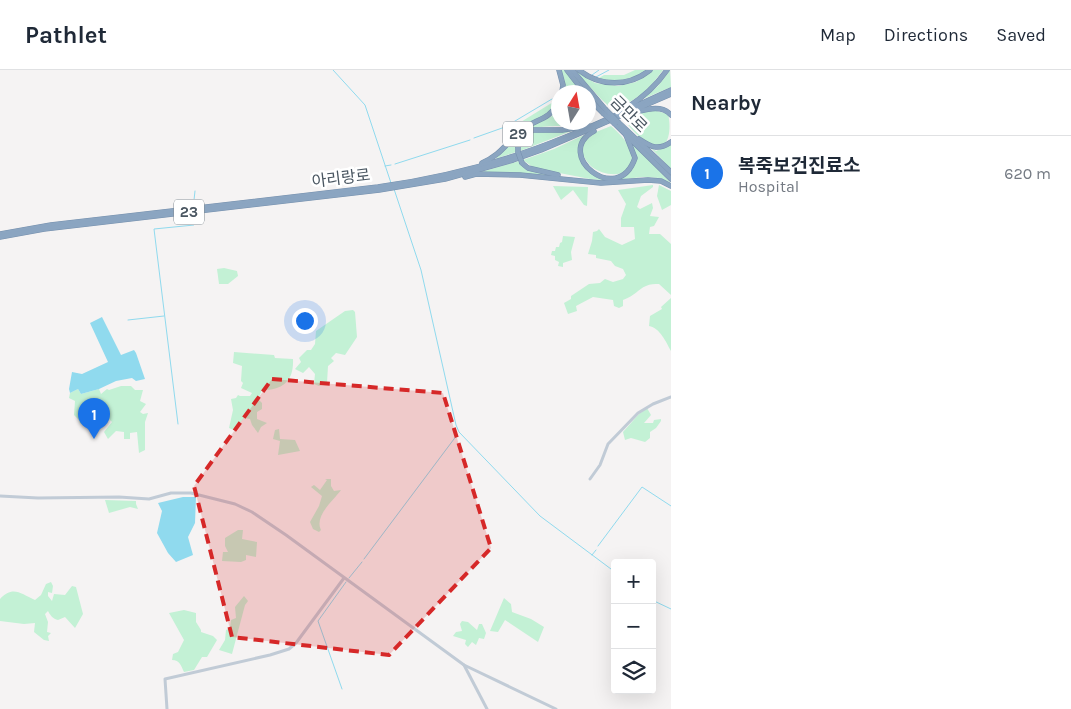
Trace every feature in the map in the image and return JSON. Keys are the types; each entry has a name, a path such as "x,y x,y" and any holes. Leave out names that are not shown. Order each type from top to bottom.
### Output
{"highway":[{"path":"559,70 563,85"},
{"path":"567,70 579,85"},
{"name":"금만로","path":"572,70 604,111"},
{"path":"581,72 606,83 624,82 639,78 650,70"},
{"path":"666,70 659,82 647,95 628,107 629,111 633,113 656,108 667,111 671,115"},
{"name":"아리랑로","path":"0,235 378,188 459,176 542,150 598,126 671,90"},
{"name":"아리랑로","path":"596,124 671,94"},
{"name":"금만로","path":"596,104 671,178"},
{"name":"29","path":"479,166 499,154 522,130 551,114"},
{"name":"금만로","path":"617,124 671,172"},
{"path":"598,126 597,130 588,134 583,140 579,153 590,170 599,177 620,178 633,166 635,158 626,135"},
{"path":"551,130 533,130 524,135 518,146 519,157 522,163 528,168 546,174 593,182"},
{"name":"아리랑로","path":"405,184 525,153 580,130"},
{"path":"635,138 637,137 650,147 658,148 671,142"},
{"path":"459,176 476,174 618,183 648,180 661,181 671,186"}],"street":[{"path":"590,479 600,465 608,444 614,437 621,433 638,413 671,396"},
{"path":"0,496 148,499 178,493 198,494 227,502 252,512 464,665 556,709"},
{"path":"168,709 165,679 270,655 289,648 296,643 344,578"},
{"path":"464,665 487,709"}],"highlighted area":[{"path":"272,379 443,393 491,548 389,655 232,637 194,486"}],"green space":[{"path":"561,70 564,70 576,85 565,85"},
{"path":"574,70 595,83 618,86 636,82 653,70 663,70 641,94 613,110 596,94 596,85 588,85"},
{"path":"635,70 647,70 623,80 597,79 604,75 624,75"},
{"path":"670,70 671,87 643,99 658,86"},
{"path":"551,103 551,110 548,113 521,127 512,136 507,138 516,125"},
{"path":"653,110 668,114 669,119 669,136 667,141 660,146 646,142 624,120"},
{"path":"551,116 551,127 534,128 525,133 519,140 516,152 495,159 526,128"},
{"path":"611,126 627,144 631,153 631,165 622,173 609,174 597,170 589,164 582,154 584,142 596,132"},
{"path":"574,130 520,151 526,136 535,132"},
{"path":"584,135 578,147 580,159 594,174 614,179 624,177 631,171 635,162 632,143 671,183 660,178 642,177 609,181 590,179 534,168 523,160 554,149"},
{"path":"671,144 671,169 648,145 656,151"},
{"path":"519,161 526,169 546,175 481,172"},
{"path":"653,185 641,196 637,207 640,209 652,203 653,208 650,216 659,217 654,226 650,227 649,234 660,234 671,244 671,295 659,284 651,284 623,300 623,306 619,308 614,306 613,300 593,297 576,306 577,311 568,314 564,303 571,299 571,296 589,284 600,283 605,279 613,282 623,279 626,275 623,269 615,266 611,261 588,254 593,232 599,229 605,237 622,245 635,239 634,227 621,227 621,218 626,204 618,190"},
{"path":"659,185 671,191 671,205 662,210 657,196"},
{"path":"553,186 588,187 587,206 584,205 573,190 561,200"},
{"path":"563,236 575,237 571,252 572,260 563,263 563,267 558,266 559,262 555,260 555,256 551,255 556,247 559,247"},
{"path":"224,268 237,271 238,276 228,284 219,284 217,269"},
{"path":"671,298 671,351 659,332 649,326 650,316 662,309 661,307"},
{"path":"353,310 355,312 357,337 345,355 336,353 331,358 334,361 328,366 327,383 319,386 314,384 315,374 309,367 303,373 295,369 301,362 299,358 307,350 311,350 315,344 316,331 345,311"},
{"path":"234,352 274,355 275,358 293,359 292,373 286,383 276,388 262,390 258,399 262,403 262,409 257,412 257,419 267,423 261,427 258,433 250,419 244,418 234,430 229,428 233,410 231,399 236,398 238,395 250,396 252,393 241,388 243,383 241,381 242,366 233,363"},
{"path":"131,386 135,390 143,390 140,401 146,404 140,412 143,414 148,413 145,422 145,450 139,453 137,432 130,433 130,439 124,439 124,432 116,431 108,439 104,432 112,422 104,414 97,417 93,429 80,423 74,415 75,401 69,398 70,393 78,389 81,394 99,389 101,394 107,389"},
{"path":"647,408 651,415 644,423 653,423 654,420 661,419 656,428 650,432 650,438 645,442 631,438 625,440 623,432"},
{"path":"279,429 280,439 295,440 300,451 278,455 280,441 273,439 275,430"},
{"path":"325,479 331,479 331,486 334,491 341,490 322,514 320,519 321,530 319,532 313,529 310,522 322,496 311,487 314,485 320,490 327,480"},
{"path":"105,500 136,501 138,509 130,507 109,513"},
{"path":"238,530 243,530 242,539 257,542 256,557 246,555 246,560 241,562 222,561 223,552 228,552 225,546 225,538"},
{"path":"51,582 53,586 52,593 48,592 48,596 52,601 54,594 65,595 72,586 76,587 83,614 75,628 65,617 58,620 52,617 48,611 45,614 48,622 47,632 51,633 48,636 49,641 44,640 34,632 35,623 24,624 0,621 0,599 5,595 9,592 17,592 35,600 41,595 46,584"},
{"path":"244,596 248,601 245,605 232,654 219,650 225,640 226,630 230,628 231,620 236,618 235,607"},
{"path":"504,598 511,604 512,612 531,619 544,627 538,642 505,620 498,632 490,631"},
{"path":"184,610 196,613 196,622 201,632 213,636 217,640 207,657 202,657 194,670 184,672 179,662 172,660 173,654 178,652 184,640 169,613"},
{"path":"462,621 468,622 477,630 479,624 482,624 486,633 484,639 479,638 476,645 472,642 468,647 465,644 466,640 453,636 456,632 462,631 460,624"}],"water":[{"path":"102,317 121,355 134,350 145,379 136,381 132,378 116,381 99,389 81,394 78,389 70,393 72,372 82,374 108,362 90,323"},
{"path":"183,497 196,497 195,523 188,537 193,555 176,562 168,553 157,533 162,511 158,503"}],"waterway":[{"path":"333,70 365,105 391,183"},
{"path":"592,75 599,70"},
{"path":"596,77 609,70"},
{"path":"474,138 505,127 551,100"},
{"path":"395,164 470,140"},
{"path":"385,166 391,165"},
{"path":"394,189 421,270 459,432 540,516 611,569"},
{"path":"194,200 195,191"},
{"path":"178,424 154,229 194,225 194,223"},
{"path":"128,320 164,316"},
{"path":"364,559 457,435"},
{"path":"598,546 642,487 671,506"},
{"path":"592,555 596,550"},
{"path":"349,578 362,562"},
{"path":"342,689 318,621 346,582"},
{"path":"656,602 671,609"}],"place":[{"name":"복죽보건진료소","path":"94,439"}]}
